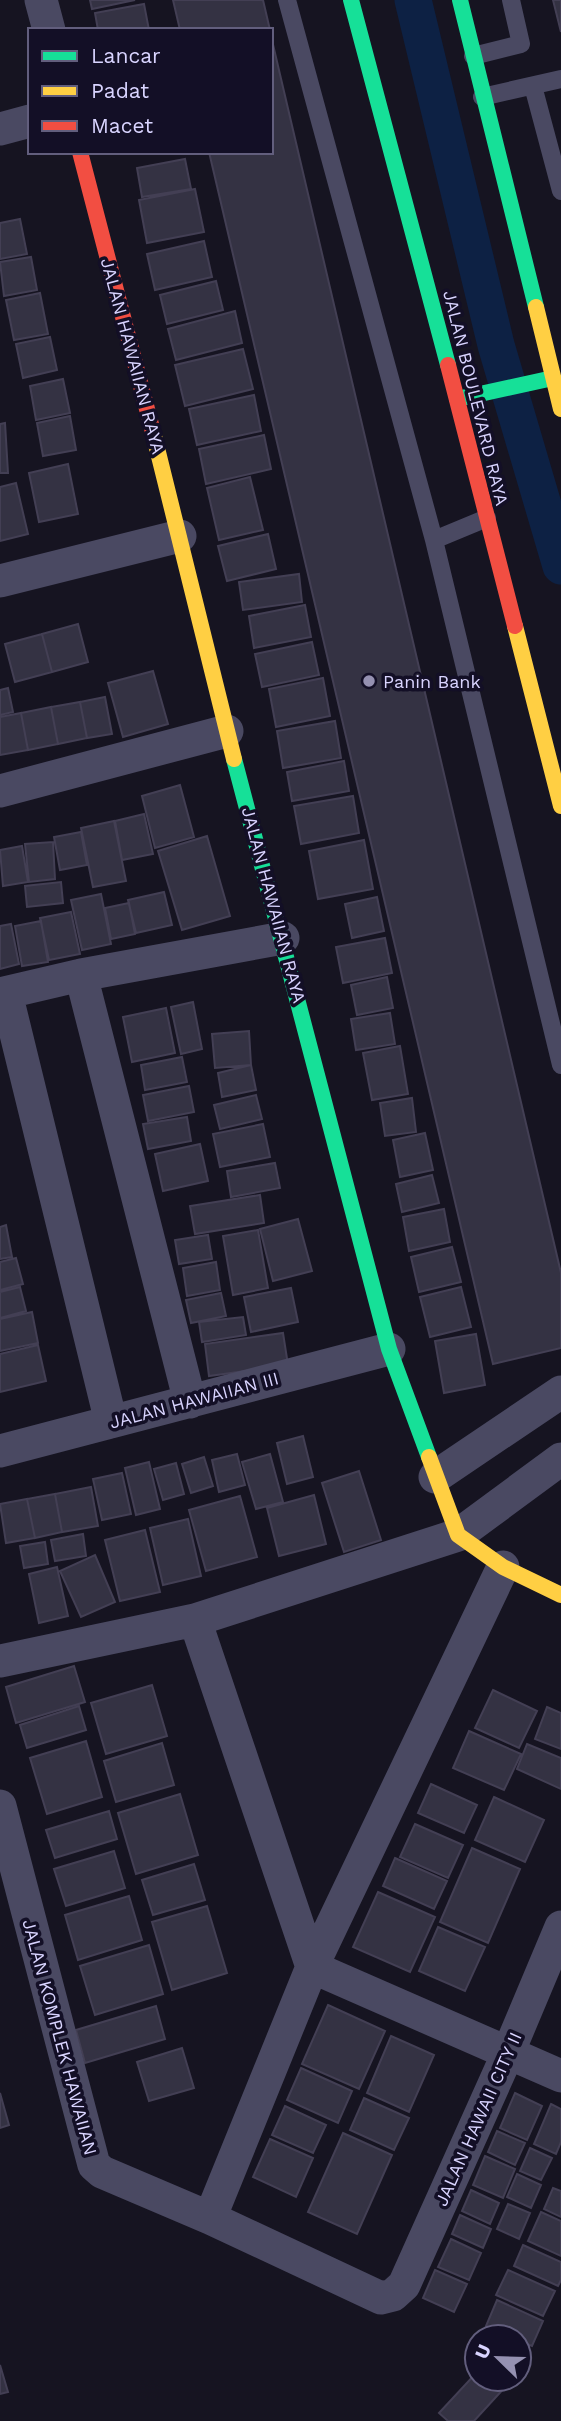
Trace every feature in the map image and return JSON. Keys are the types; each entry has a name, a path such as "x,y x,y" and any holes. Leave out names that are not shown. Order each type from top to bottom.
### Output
{"street":[{"path":"41,0 48,28"},
{"name":"JALAN BOULEVARD RAYA","path":"351,0 462,398 487,518 561,806"},
{"path":"460,0 545,379 561,409"},
{"path":"0,130 28,122"},
{"name":"JALAN HAWAIIAN RAYA","path":"81,154 389,1349 458,1535"},
{"path":"462,398 545,379"},
{"path":"0,581 180,536"},
{"path":"0,791 228,731"},
{"path":"111,1422 3,993 81,975 283,938"},
{"path":"81,975 190,1402"},
{"name":"JALAN HAWAIIAN III","path":"0,1451 389,1349"},
{"path":"435,1477 561,1392"},
{"path":"0,1661 195,1620 458,1535 561,1460"},
{"path":"458,1535 503,1567 561,1595"},
{"path":"210,2218 312,1967 503,1567"},
{"path":"195,1620 312,1967 561,2076"},
{"name":"JALAN KOMPLEK HAWAIIAN","path":"0,1806 94,2165 102,2172 210,2218 381,2298"},
{"name":"JALAN HAWAII CITY II","path":"381,2298 393,2294 404,2285 561,1927"}],"lane":[{"path":"287,0 434,540 561,1065"},
{"path":"473,56 521,44 511,0"},
{"path":"482,97 561,79"},
{"path":"533,86 561,191"},
{"path":"434,540 487,518"}],"building":[{"path":"90,0 135,0 92,9"},
{"path":"173,0 263,0 270,28 180,28"},
{"path":"553,0 561,0 561,32"},
{"path":"144,4 149,28 98,28 95,13"},
{"path":"273,45 561,1273 561,1348 493,1364 209,154 273,154"},
{"path":"185,159 191,189 142,197 137,168"},
{"path":"195,189 204,232 147,243 139,200"},
{"path":"20,219 27,254 0,259 0,223"},
{"path":"204,241 212,277 155,290 147,254"},
{"path":"31,257 37,290 4,296 0,262"},
{"path":"216,281 223,310 167,324 160,295"},
{"path":"40,293 48,334 14,340 6,300"},
{"path":"235,311 242,343 176,360 168,329"},
{"path":"50,337 57,370 23,378 16,344"},
{"path":"243,349 253,389 185,406 175,365"},
{"path":"63,379 70,413 36,420 30,386"},
{"path":"254,395 261,431 197,445 189,409"},
{"path":"70,416 76,450 43,456 37,423"},
{"path":"5,423 8,473 0,473 0,424"},
{"path":"264,435 271,469 206,484 199,449"},
{"path":"68,464 78,514 39,522 29,473"},
{"path":"250,477 263,530 219,540 207,488"},
{"path":"16,483 28,534 0,541 0,487"},
{"path":"268,534 276,569 227,581 218,546"},
{"path":"299,574 302,602 243,610 239,582"},
{"path":"305,605 311,637 254,648 249,616"},
{"path":"78,624 88,662 52,672 42,634"},
{"path":"42,634 52,672 15,682 5,644"},
{"path":"312,642 319,675 262,687 255,654"},
{"path":"153,671 168,724 123,737 108,683"},
{"path":"323,678 330,716 276,727 269,689"},
{"path":"8,688 13,712 0,715 0,690"},
{"path":"105,697 112,734 87,738 80,702"},
{"path":"80,702 87,738 58,744 51,707"},
{"path":"51,707 58,744 28,750 21,713"},
{"path":"21,713 28,750 0,755 0,717"},
{"path":"335,721 341,758 283,768 277,731"},
{"path":"344,761 349,791 292,801 287,772"},
{"path":"180,785 194,837 155,848 142,796"},
{"path":"353,796 359,833 301,844 294,806"},
{"path":"144,814 153,854 122,860 115,821"},
{"path":"114,821 126,881 93,887 81,828"},
{"path":"81,832 87,865 60,870 54,837"},
{"path":"207,836 230,916 182,930 158,851"},
{"path":"364,840 373,889 318,899 309,851"},
{"path":"53,842 55,879 29,882 25,844"},
{"path":"22,846 28,882 3,886 0,850"},
{"path":"61,882 63,903 27,907 25,886"},
{"path":"164,892 172,925 136,933 128,900"},
{"path":"101,894 111,944 82,950 71,900"},
{"path":"377,897 384,931 352,938 345,904"},
{"path":"129,903 135,934 111,939 105,908"},
{"path":"71,912 80,954 49,960 40,918"},
{"path":"41,921 48,962 22,966 15,926"},
{"path":"11,924 19,964 0,969 0,926"},
{"path":"385,938 392,973 343,983 336,947"},
{"path":"387,977 393,1008 357,1015 351,985"},
{"path":"193,1002 202,1049 181,1054 171,1007"},
{"path":"166,1008 175,1053 132,1062 123,1017"},
{"path":"390,1013 395,1044 356,1050 351,1019"},
{"path":"249,1031 251,1065 215,1068 212,1034"},
{"path":"400,1046 408,1094 372,1100 363,1053"},
{"path":"182,1057 187,1082 145,1090 141,1065"},
{"path":"251,1065 256,1090 222,1097 218,1073"},
{"path":"189,1086 194,1112 148,1121 143,1095"},
{"path":"256,1095 262,1119 220,1129 214,1105"},
{"path":"412,1098 416,1132 385,1136 380,1103"},
{"path":"187,1117 191,1141 148,1149 143,1124"},
{"path":"263,1124 270,1157 220,1167 213,1134"},
{"path":"425,1133 433,1170 400,1177 393,1140"},
{"path":"200,1144 208,1181 163,1191 155,1154"},
{"path":"275,1163 280,1188 231,1197 227,1171"},
{"path":"432,1175 439,1203 402,1212 396,1184"},
{"path":"260,1195 264,1223 195,1234 190,1206"},
{"path":"444,1209 450,1242 409,1251 403,1217"},
{"path":"298,1219 312,1271 273,1281 260,1229"},
{"path":"6,1225 12,1257 0,1259 0,1227"},
{"path":"258,1230 268,1288 233,1295 223,1236"},
{"path":"208,1235 212,1259 179,1264 175,1240"},
{"path":"452,1247 461,1282 419,1292 411,1257"},
{"path":"16,1258 23,1284 0,1290 0,1262"},
{"path":"216,1262 220,1290 187,1296 183,1268"},
{"path":"20,1287 26,1311 0,1318 0,1292"},
{"path":"461,1287 471,1327 430,1337 420,1297"},
{"path":"291,1288 298,1322 251,1332 244,1297"},
{"path":"221,1293 226,1316 191,1323 186,1300"},
{"path":"32,1312 38,1343 0,1351 0,1319"},
{"path":"243,1317 246,1335 202,1342 199,1322"},
{"path":"283,1333 288,1365 209,1376 205,1344"},
{"path":"476,1334 485,1385 444,1393 435,1341"},
{"path":"38,1345 46,1381 0,1392 0,1354"},
{"path":"303,1436 313,1477 287,1484 277,1443"},
{"path":"237,1454 245,1485 219,1492 212,1460"},
{"path":"270,1454 283,1502 256,1509 242,1462"},
{"path":"204,1457 213,1486 191,1493 182,1464"},
{"path":"149,1462 160,1509 136,1515 125,1468"},
{"path":"176,1463 184,1494 163,1500 154,1469"},
{"path":"359,1471 381,1540 344,1552 322,1483"},
{"path":"122,1473 131,1514 102,1520 93,1479"},
{"path":"91,1487 98,1526 62,1532 55,1494"},
{"path":"55,1494 62,1532 35,1538 27,1499"},
{"path":"314,1495 326,1544 279,1556 267,1508"},
{"path":"240,1496 257,1557 206,1571 189,1510"},
{"path":"27,1499 35,1538 6,1543 0,1504"},
{"path":"188,1519 201,1576 163,1585 150,1528"},
{"path":"145,1530 160,1592 120,1601 105,1540"},
{"path":"83,1534 86,1556 55,1561 51,1540"},
{"path":"45,1542 48,1564 24,1568 20,1546"},
{"path":"95,1555 115,1602 81,1617 60,1571"},
{"path":"57,1567 68,1616 39,1623 29,1574"},
{"path":"74,1666 85,1702 16,1723 6,1687"},
{"path":"152,1685 167,1736 106,1754 91,1703"},
{"path":"493,1690 537,1711 519,1748 475,1728"},
{"path":"79,1706 86,1730 27,1748 20,1725"},
{"path":"547,1707 561,1713 561,1749 535,1739"},
{"path":"469,1731 521,1754 504,1790 453,1768"},
{"path":"86,1741 102,1797 47,1814 30,1758"},
{"path":"162,1743 174,1785 116,1802 104,1761"},
{"path":"527,1744 561,1758 561,1789 517,1769"},
{"path":"431,1784 477,1805 464,1833 418,1813"},
{"path":"180,1794 198,1855 136,1874 118,1813"},
{"path":"494,1797 544,1820 525,1862 475,1840"},
{"path":"109,1811 117,1839 55,1858 46,1830"},
{"path":"415,1824 463,1845 448,1878 400,1857"},
{"path":"472,1848 520,1869 488,1943 440,1922"},
{"path":"114,1851 125,1888 66,1906 54,1869"},
{"path":"395,1858 447,1881 434,1909 383,1886"},
{"path":"194,1864 205,1900 153,1915 142,1880"},
{"path":"378,1892 435,1917 410,1972 353,1947"},
{"path":"129,1896 142,1940 78,1960 65,1915"},
{"path":"207,1906 227,1973 172,1990 152,1922"},
{"path":"438,1927 485,1947 465,1991 419,1971"},
{"path":"149,1945 163,1994 95,2015 80,1966"},
{"path":"328,2005 385,2031 359,2089 302,2064"},
{"path":"156,2006 165,2039 85,2063 76,2030"},
{"path":"391,2036 434,2055 409,2112 367,2093"},
{"path":"182,2048 194,2088 149,2101 137,2062"},
{"path":"301,2068 352,2091 338,2123 287,2100"},
{"path":"0,2093 9,2125 0,2128"},
{"path":"515,2093 542,2106 527,2140 500,2128"},
{"path":"364,2098 409,2118 394,2150 350,2130"},
{"path":"551,2104 561,2109 561,2142 556,2154 534,2144"},
{"path":"285,2106 326,2125 313,2153 272,2135"},
{"path":"497,2131 525,2143 515,2165 488,2152"},
{"path":"343,2133 392,2155 357,2234 308,2212"},
{"path":"270,2139 313,2158 296,2197 253,2177"},
{"path":"530,2148 552,2158 541,2180 520,2171"},
{"path":"485,2156 515,2169 503,2198 473,2185"},
{"path":"517,2174 541,2185 531,2208 507,2197"},
{"path":"553,2188 561,2191 561,2217 544,2209"},
{"path":"471,2190 499,2203 490,2224 462,2211"},
{"path":"508,2204 530,2213 519,2239 497,2229"},
{"path":"541,2212 561,2221 561,2256 528,2241"},
{"path":"460,2215 491,2229 483,2248 452,2234"},
{"path":"451,2239 481,2253 469,2280 438,2267"},
{"path":"523,2245 561,2262 561,2280 558,2286 514,2266"},
{"path":"435,2270 467,2284 454,2312 423,2298"},
{"path":"508,2270 555,2291 543,2316 496,2295"},
{"path":"497,2300 543,2321 533,2344 533,2323 487,2323"},
{"path":"0,2365 8,2392 0,2394"},
{"path":"463,2387 463,2393 500,2393 474,2421 448,2421 439,2413"}],"waterway":[{"path":"413,0 496,345 561,566"}],"traffic: fast":[{"path":"351,0 448,365"},
{"path":"460,0 536,307"},
{"path":"457,399 553,378"},
{"path":"234,759 389,1349 429,1457"}],"traffic: slow":[{"path":"536,307 561,409"},
{"path":"153,432 234,759"},
{"path":"515,626 561,806"},
{"path":"429,1457 458,1535 503,1567 561,1595"}],"traffic: jam":[{"path":"81,154 153,432"},
{"path":"448,365 515,626"}],"place":[{"name":"Panin Bank","path":"369,681"}]}
